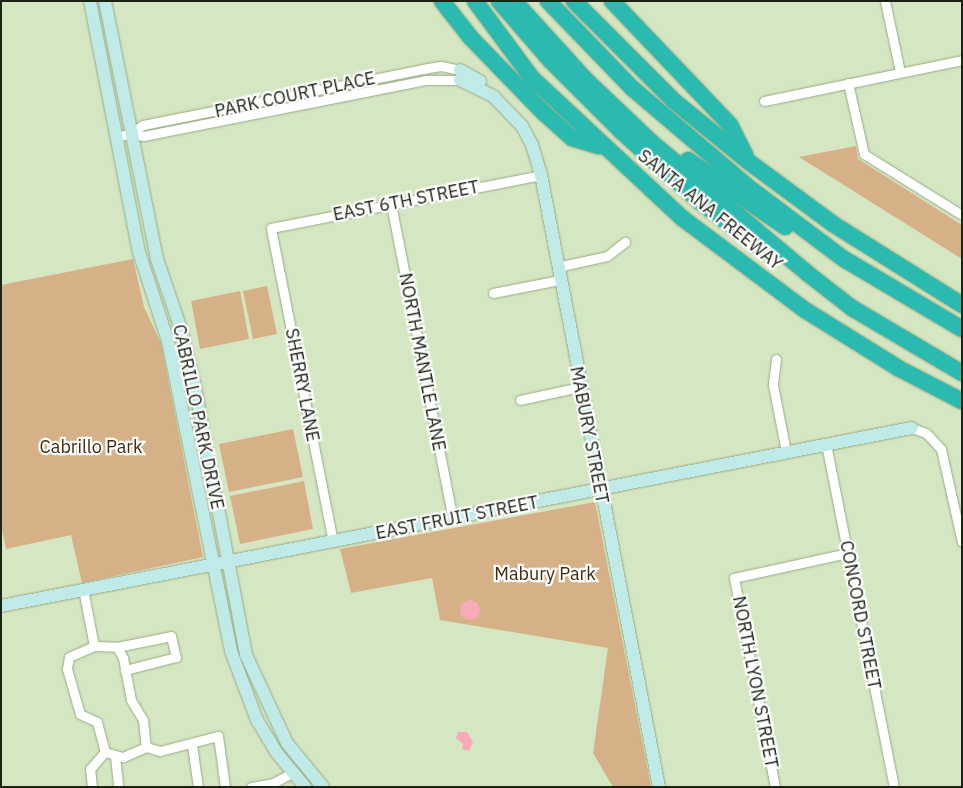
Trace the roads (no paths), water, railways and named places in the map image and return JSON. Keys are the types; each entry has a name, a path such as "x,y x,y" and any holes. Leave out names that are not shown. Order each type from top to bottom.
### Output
{"highway":[{"path":"442,1 471,38 572,138 603,148"},
{"name":"SANTA ANA FREEWAY","path":"475,1 532,78 603,148 682,218 760,279 851,340 962,401"},
{"name":"SANTA ANA FREEWAY","path":"499,1 563,73 700,202 802,278 837,297"},
{"path":"514,1 586,80 837,297 962,373"},
{"path":"522,1 654,138 742,200 800,237 844,259 962,329"},
{"path":"548,1 660,113 752,190 844,259"},
{"path":"574,1 674,101 748,162 833,224 962,305"},
{"path":"612,1 730,125 748,162"}],"street":[{"name":"CABRILLO PARK DRIVE","path":"90,1 138,252 168,341 215,564 231,651 243,688 257,720 292,773 305,787"},
{"name":"CABRILLO PARK DRIVE","path":"105,1 157,259 182,332 195,386 249,663 287,743 323,787"},
{"path":"885,1 900,72"},
{"path":"764,101 962,60"},
{"name":"PARK COURT PLACE","path":"117,137 131,133 143,125 422,69 441,66 460,75"},
{"name":"MABURY STREET","path":"460,75 492,96 522,126 532,145 541,174 558,273 659,787"},
{"path":"848,83 864,154 962,215"},
{"name":"EAST 6TH STREET","path":"271,228 541,174"},
{"name":"NORTH MANTLE LANE","path":"391,204 453,519"},
{"name":"SHERRY LANE","path":"271,228 333,542"},
{"path":"493,293 607,256 625,242"},
{"path":"776,359 773,386 786,452"},
{"path":"179,390 195,386"},
{"path":"520,400 580,387"},
{"path":"912,428 937,442 958,500 962,542"},
{"name":"EAST FRUIT STREET","path":"1,606 600,491 912,428"},
{"name":"CONCORD STREET","path":"826,444 894,787"},
{"name":"NORTH LYON STREET","path":"775,787 734,578 848,553"},
{"path":"83,589 94,646"},
{"path":"105,752 97,722 80,714 67,669 69,656 94,646 117,647 171,636 176,657 125,670"},
{"path":"117,647 125,670 131,700 142,720 146,747"},
{"path":"105,752 115,756 134,754 146,747 160,751 218,736 226,787"},
{"path":"192,744 198,787"},
{"path":"92,787 90,769 105,752"},
{"path":"115,756 118,787"},
{"path":"251,787 273,783 292,773"}],"park label":[{"name":"Cabrillo Park","path":"91,447"},
{"name":"Mabury Park","path":"545,574"}]}
